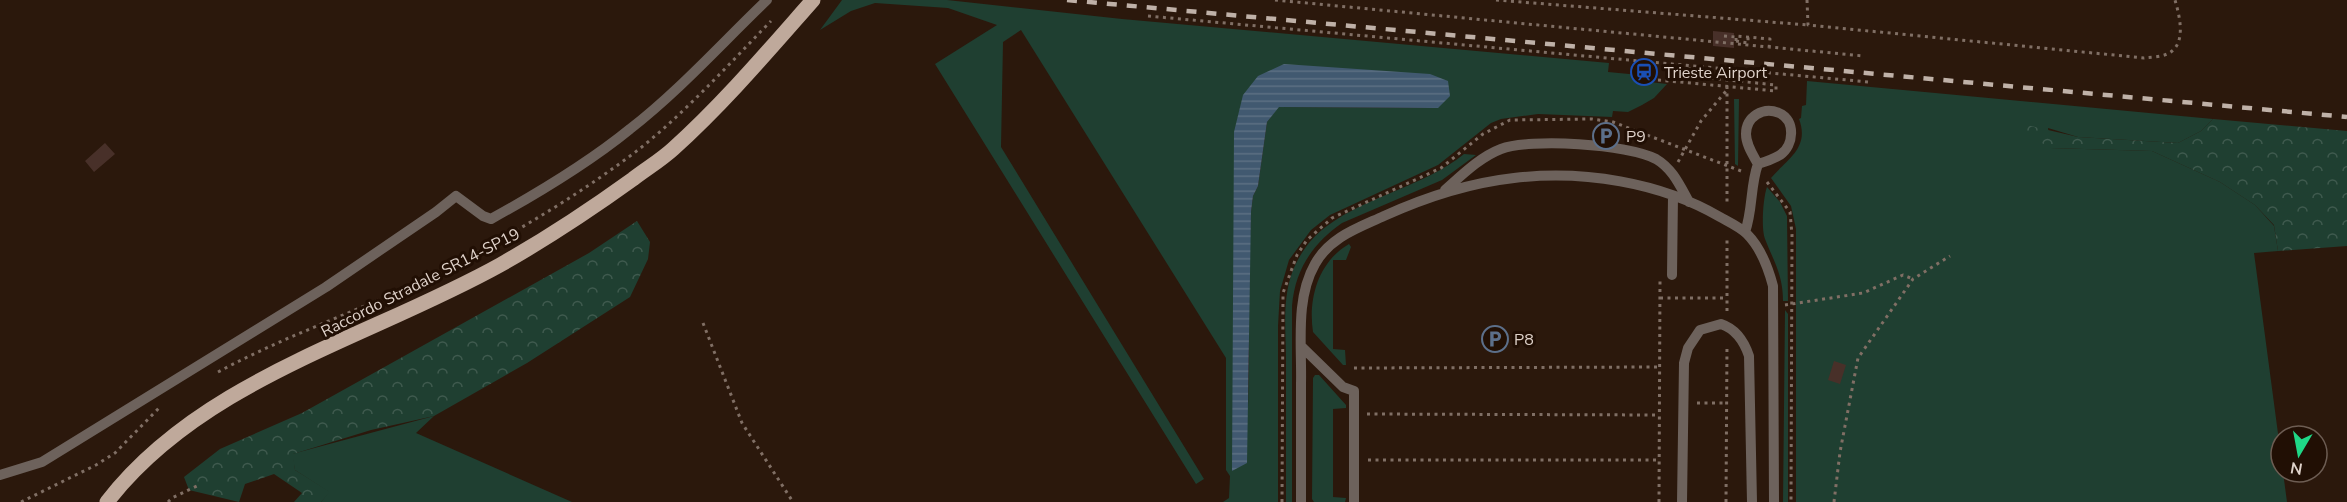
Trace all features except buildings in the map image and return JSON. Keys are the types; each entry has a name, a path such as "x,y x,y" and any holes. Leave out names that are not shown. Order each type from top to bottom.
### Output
{"main road":[{"name":"Raccordo Stradale SR14-SP19","path":"107,502 140,466 202,414 260,381 498,266 585,214 671,151 726,99 813,0"}],"lane":[{"path":"0,475 42,462 326,286 456,196 483,216 492,219 553,185 645,117 767,0"},
{"path":"1745,232 1749,221 1753,177 1758,164 1781,155 1788,147 1791,137 1790,126 1781,113 1763,111 1754,115 1748,124 1746,133 1748,144 1758,164"},
{"path":"1440,194 1475,165 1502,149 1531,144 1578,144 1638,153 1655,159 1671,170 1689,202"},
{"path":"1301,502 1301,321 1308,279 1315,263 1327,248 1354,229 1440,194 1496,180 1557,176 1606,180 1689,202 1745,232 1763,257 1773,286 1774,502"},
{"path":"1672,274 1673,196"},
{"path":"1682,502 1684,363 1688,348 1700,330 1714,325 1727,326 1740,337 1749,356 1752,502"},
{"path":"1302,347 1343,387 1354,391 1354,502"}],"path":[{"path":"1275,0 1864,56"},
{"path":"1496,0 1808,25 2144,58 2171,53 2178,46 2181,22 2175,0"},
{"path":"1807,0 1808,25"},
{"path":"209,376 298,333 464,260 594,182 639,149 687,108 775,16"},
{"path":"1148,16 1869,82"},
{"path":"1724,36 1732,36 1740,37 1748,38 1748,43 1736,41 1736,36 1770,39 1769,48"},
{"path":"1658,80 1776,91 1776,85 1689,76 1689,66"},
{"path":"1726,502 1727,86"},
{"path":"1282,502 1283,293 1297,255 1307,240 1332,218 1441,168 1483,134 1510,120 1592,119 1612,122 1739,170"},
{"path":"1768,183 1790,212 1792,235 1791,502"},
{"path":"1834,502 1840,452 1858,358 1913,279 1950,256"},
{"path":"1659,502 1660,274"},
{"path":"1796,304 1814,299 1863,293 1903,275 1913,279"},
{"path":"1660,298 1727,298"},
{"path":"703,323 742,423 793,502"},
{"path":"1354,368 1660,367"},
{"path":"21,502 96,465 114,453 160,407"},
{"path":"1354,414 1659,414"},
{"path":"1354,460 1659,460"},
{"path":"168,502 199,484"}],"green space":[{"path":"842,0 947,0 1122,19 1609,63 1608,72 1650,76 1649,82 1667,84 1654,98 1628,112 1613,111 1612,117 1538,114 1501,119 1491,123 1438,165 1330,215 1311,230 1289,260 1280,291 1278,502 1223,502 1229,498 1230,476 1226,470 1226,358 1021,30 1003,42 1001,147 1204,479 1196,484 935,64 997,25 948,8 875,3 851,11 820,30","holes":["1243,95 1438,108 1278,107 1267,122 1258,186 1253,196 1251,212 1249,407"]},
{"path":"1807,81 2213,119 2201,131 2178,143 2078,137 2048,128 2051,148 2152,151 2220,182 2255,205 2274,226 2278,251 2254,253 2277,424 2269,424 2269,484 2285,484 2287,502 1796,502 1796,229 1791,206 1771,178 1790,159 1799,145 1802,129 1799,119 1802,106 1806,105"},
{"path":"1734,99 1739,99 1738,166 1735,164"},
{"path":"2213,119 2347,131 2347,246 2278,251 2274,225 2255,205 2220,182 2152,151 2051,148 2023,133 2027,125 2078,137 2178,143 2201,131"},
{"path":"1464,154 1476,155 1442,180 1342,223 1322,240 1301,269 1292,306 1292,502 1286,502 1286,305 1289,283 1298,260 1316,236 1343,215 1431,175"},
{"path":"1767,187 1780,202 1787,216 1788,301 1783,301 1780,276 1764,234 1763,213"},
{"path":"637,221 650,242 648,259 630,297 527,363 434,416 371,430 293,454 295,470 330,492 321,502 294,502 302,493 274,474 245,484 239,502 189,490 184,477 220,449 302,413 589,253"},
{"path":"1349,244 1351,247 1346,260 1333,260 1333,349 1345,350 1346,365 1343,365 1313,332 1312,307 1314,294 1323,271 1338,252"},
{"path":"1785,310 1788,314 1788,502 1783,502"},
{"path":"1319,375 1346,405 1346,408 1333,409 1333,497 1346,498 1345,502 1314,502 1312,499 1313,378"},
{"path":"434,416 416,433 572,502 321,502 329,492 295,470 292,454"}],"water":[{"path":"1284,64 1430,74 1448,81 1450,96 1438,108 1279,107 1267,122 1258,186 1253,196 1251,212 1247,463 1232,471 1234,132 1243,95 1258,76"}],"railway":[{"path":"1067,0 2347,117"}],"place":[{"name":"Trieste Airport","path":"1644,72"},
{"name":"P9","path":"1606,136"},
{"name":"P8","path":"1495,339"}]}
